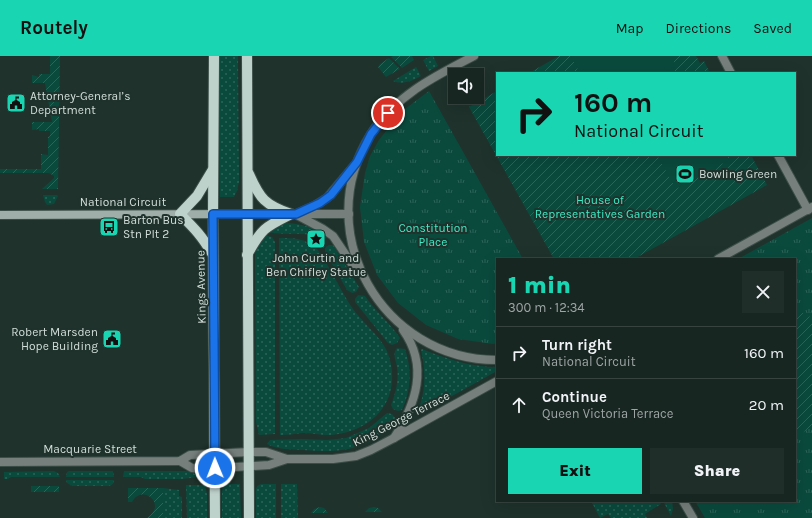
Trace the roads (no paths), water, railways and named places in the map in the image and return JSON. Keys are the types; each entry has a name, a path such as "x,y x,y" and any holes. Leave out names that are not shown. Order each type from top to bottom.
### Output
{"main road":[{"name":"Kings Avenue","path":"214,56 213,256 215,518"},
{"path":"247,56 247,256 250,518"},
{"path":"213,169 197,196 180,214 199,232 213,256"},
{"path":"247,169 255,188 265,201 274,208 294,214"},
{"path":"247,256 258,236 265,228 294,214"}],"street":[{"path":"394,438 406,419 414,398 418,374 416,359 411,344 398,323 377,300 358,265 350,237 349,214 352,182 357,162 371,134 392,108 407,95 429,80 474,56"},
{"path":"722,56 731,72"},
{"path":"720,258 810,208 779,156"},
{"path":"294,214 314,206 327,198 357,162"},
{"path":"247,214 349,214"},
{"name":"National Circuit","path":"0,215 247,214"},
{"path":"294,214 333,236 351,264 366,281"},
{"path":"398,323 422,340 447,352 468,358 496,360"},
{"name":"King George Terrace","path":"249,452 266,452 287,459 333,459 350,457 366,452 394,438 496,382"},
{"name":"Macquarie Street","path":"180,461 190,455 249,452"},
{"name":"King George Terrace","path":"249,466 274,464 287,459"},
{"name":"Macquarie Street","path":"0,462 180,461 192,468 249,466"},
{"path":"684,502 693,518"}],"place":[{"name":"Attorney-General’s Department","path":"16,103"},
{"name":"Bowling Green","path":"685,174"},
{"name":"Barton Bus Stn Plt 2","path":"109,227"},
{"name":"John Curtin and Ben Chifley Statue","path":"316,239"},
{"name":"Robert Marsden Hope Building","path":"112,339"}],"park label":[{"name":"House of Representatives Garden","path":"600,207"},
{"name":"Constitution Place","path":"433,235"}]}
